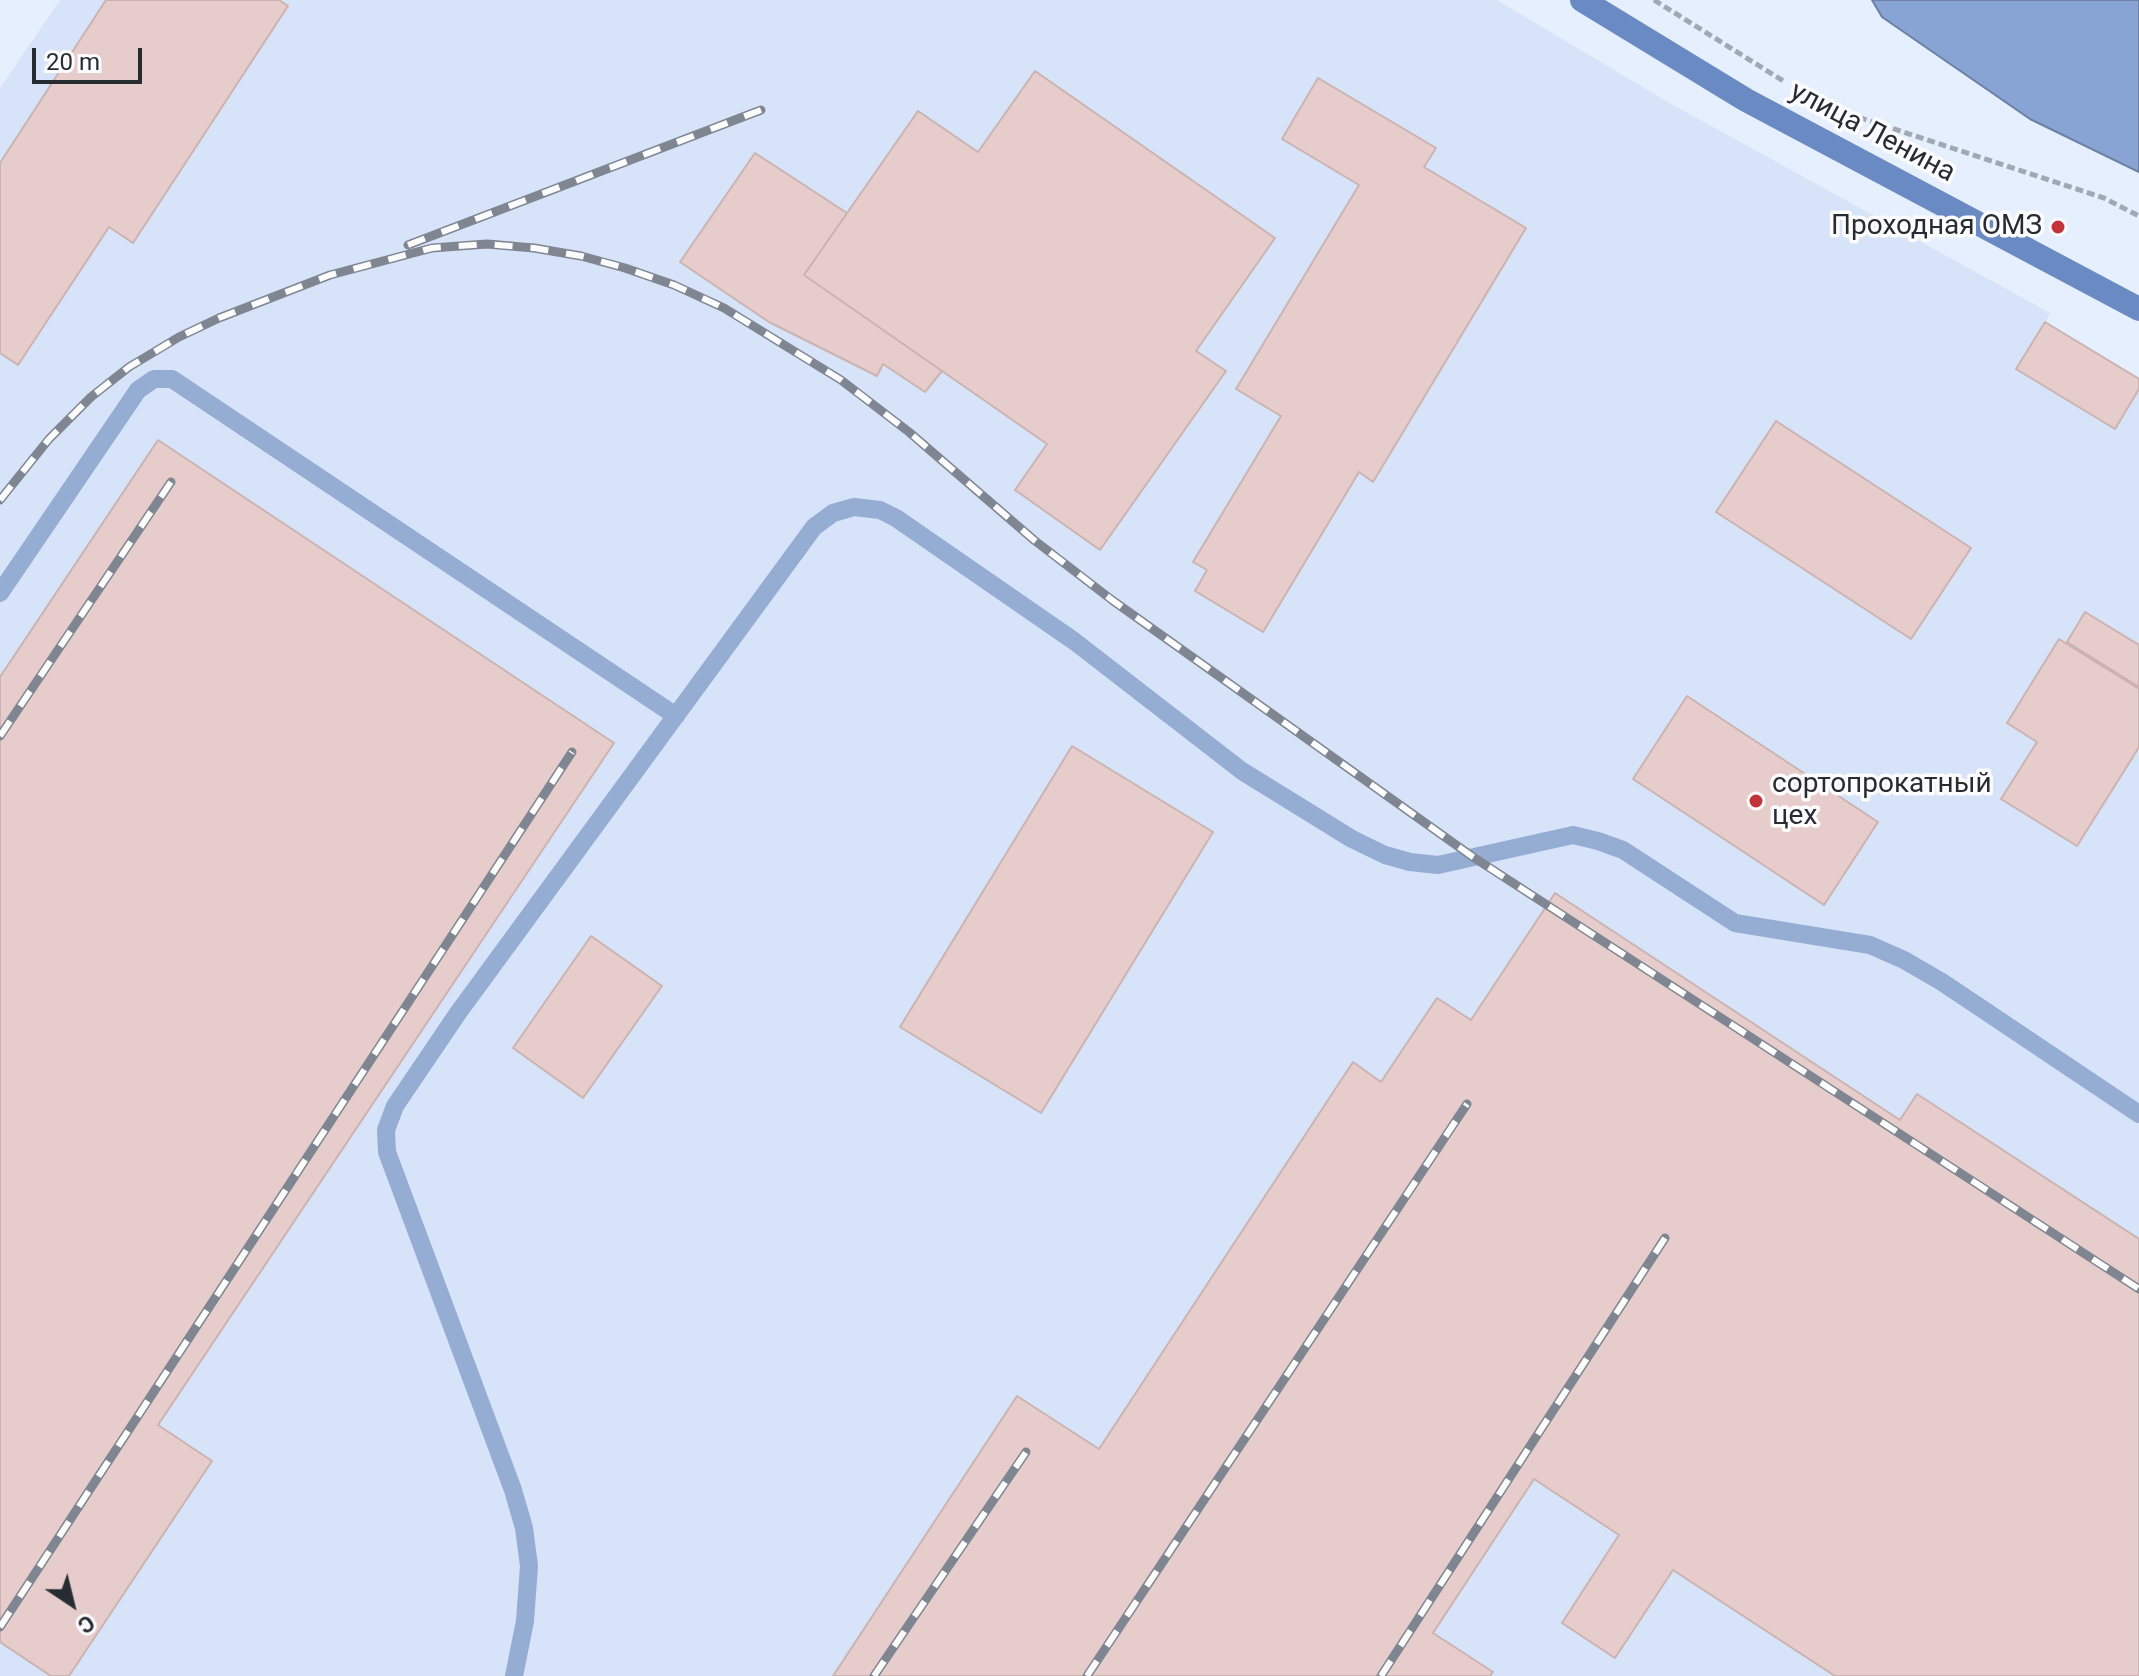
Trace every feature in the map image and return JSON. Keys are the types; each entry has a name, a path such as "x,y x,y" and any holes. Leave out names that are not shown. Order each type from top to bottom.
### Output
{"main road":[{"name":"улица Ленина","path":"1582,0 1746,100 2139,309"}],"lane":[{"path":"0,593 138,390 154,379 172,379 676,716"},
{"path":"514,1676 525,1621 529,1566 524,1528 513,1490 387,1152 386,1130 395,1106 458,1013 814,527 833,513 854,507 880,510 896,518 1074,641 1242,771 1352,839 1385,855 1438,865 1573,835 1598,841 1623,850 1735,923 1870,945 1904,960 1942,982 2139,1114"}],"path":[{"path":"1654,0 1795,89"},
{"path":"1836,110 2104,198 2139,216"}],"shaded area":[{"path":"60,0 1497,0 1666,101 2050,313 2046,322 2139,379 2139,1676 0,1676 0,88"}],"water":[{"path":"1872,0 2139,0 2139,172 2030,119 1882,17"}],"building":[{"path":"106,0 279,0 288,6 133,243 109,227 18,365 0,353 0,163"},
{"path":"1035,71 1275,238 1196,351 1226,371 1100,550 1015,490 1047,444 804,275 918,111 978,152"},
{"path":"1318,78 1436,148 1424,167 1526,228 1373,482 1359,472 1263,632 1195,591 1207,570 1193,562 1281,416 1236,389 1359,185 1282,139"},
{"path":"755,153 847,213 804,275 942,371 925,392 883,364 877,376 769,322 680,262"},
{"path":"2045,322 2139,379 2139,389 2115,429 2016,369"},
{"path":"1776,421 1971,548 1911,639 1716,512"},
{"path":"158,440 614,743 158,1425 212,1461 69,1676 51,1676 0,1642 0,677"},
{"path":"2085,612 2139,645 2139,687 2067,642"},
{"path":"2059,639 2139,689 2139,747 2077,846 2001,799 2037,742 2007,723"},
{"name":"сортопрокатный цех","path":"1687,696 1878,822 1824,905 1633,779"},
{"path":"1072,746 1213,832 1041,1113 900,1027"},
{"path":"1555,893 1900,1120 1917,1094 2139,1239 2139,1676 1835,1676 1673,1570 1615,1658 1562,1623 1619,1535 1534,1479 1433,1633 1493,1672 1490,1676 833,1676 1017,1396 1099,1449 1353,1062 1381,1082 1437,998 1471,1020"},
{"path":"591,936 662,986 583,1098 513,1048"}],"railway":[{"path":"408,245 761,110"},
{"path":"0,500 49,439 91,397 129,367 179,337 219,318 330,275 432,248 487,244 581,256 674,285 724,308 841,380 909,432 1034,540 1112,600 1473,857 2139,1289"},
{"path":"0,736 171,482"},
{"path":"0,1627 572,752"},
{"path":"1087,1676 1467,1104"},
{"path":"1381,1676 1665,1238"},
{"path":"874,1676 1026,1452"}],"place":[{"name":"Проходная ОМЗ","path":"2058,227"},
{"name":"сортопрокатный цех","path":"1756,801"}]}
